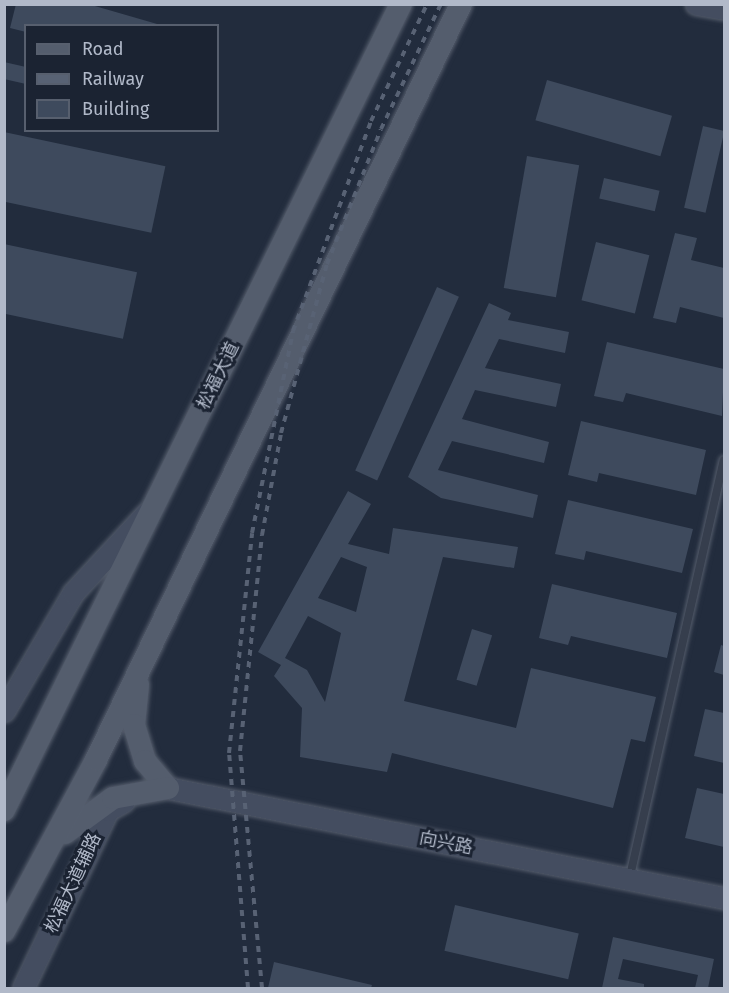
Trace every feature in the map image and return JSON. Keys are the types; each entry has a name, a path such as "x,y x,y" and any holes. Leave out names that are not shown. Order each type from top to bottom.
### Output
{"main road":[{"name":"松福大道","path":"4,810 401,4"},
{"path":"4,931 140,670 461,4"},
{"path":"140,670 134,725 146,761 168,788"},
{"path":"49,848 84,814 113,798 168,788"}],"street":[{"path":"696,4 724,9"},
{"path":"4,711 73,593 155,505"},
{"name":"向兴路","path":"168,788 724,898"},
{"name":"松福大道辅路","path":"23,988 108,810 139,792"}],"lane":[{"path":"629,879 724,460"}],"building":[{"path":"16,4 88,4 157,24 24,24 24,32 10,28"},
{"path":"4,62 24,67 24,84 4,79"},
{"path":"547,80 672,116 660,156 535,120"},
{"path":"703,126 724,131 706,213 684,208"},
{"path":"4,132 165,166 151,233 4,202"},
{"path":"527,156 579,165 556,297 504,288"},
{"path":"604,178 660,191 655,211 599,198"},
{"path":"675,233 697,238 691,260 724,268 724,318 680,307 676,323 653,318"},
{"path":"596,242 649,255 635,314 581,300"},
{"path":"4,244 137,272 123,339 4,314"},
{"path":"437,287 459,297 377,480 355,471"},
{"path":"489,303 511,313 508,320 569,332 565,353 499,339 485,368 561,384 556,407 475,390 462,419 549,442 544,463 452,441 438,470 538,495 533,518 441,498 408,477"},
{"path":"607,342 724,369 722,416 626,393 623,402 594,396"},
{"path":"581,421 706,450 696,495 599,473 597,482 568,475"},
{"path":"348,491 371,504 348,544 389,554 393,528 518,547 514,568 443,557 404,701 516,728 531,668 656,697 645,742 631,739 613,808 392,753 387,772 300,757 302,708 274,676 281,665 258,652","holes":["341,557 367,567 356,612 318,598","308,616 341,633 325,702 307,670 285,658"]},
{"path":"568,500 693,529 682,573 586,551 584,560 555,554"},
{"path":"552,584 677,613 667,658 571,636 568,645 539,638"},
{"path":"472,629 492,635 477,686 457,680"},
{"path":"721,645 724,646 724,675 714,672"},
{"path":"705,709 724,713 724,763 694,756"},
{"path":"697,788 724,794 724,847 685,838"},
{"path":"455,905 579,934 568,979 444,951"},
{"path":"613,937 714,959 708,988 695,988 698,975 623,959 618,979 644,984 644,988 602,988"},
{"path":"274,962 372,985 371,988 268,988"}],"railway":[{"path":"248,988 229,753 252,533 293,331 371,121 427,4"},
{"path":"262,988 240,751 262,535 281,433 327,264 381,129 441,4"}]}
